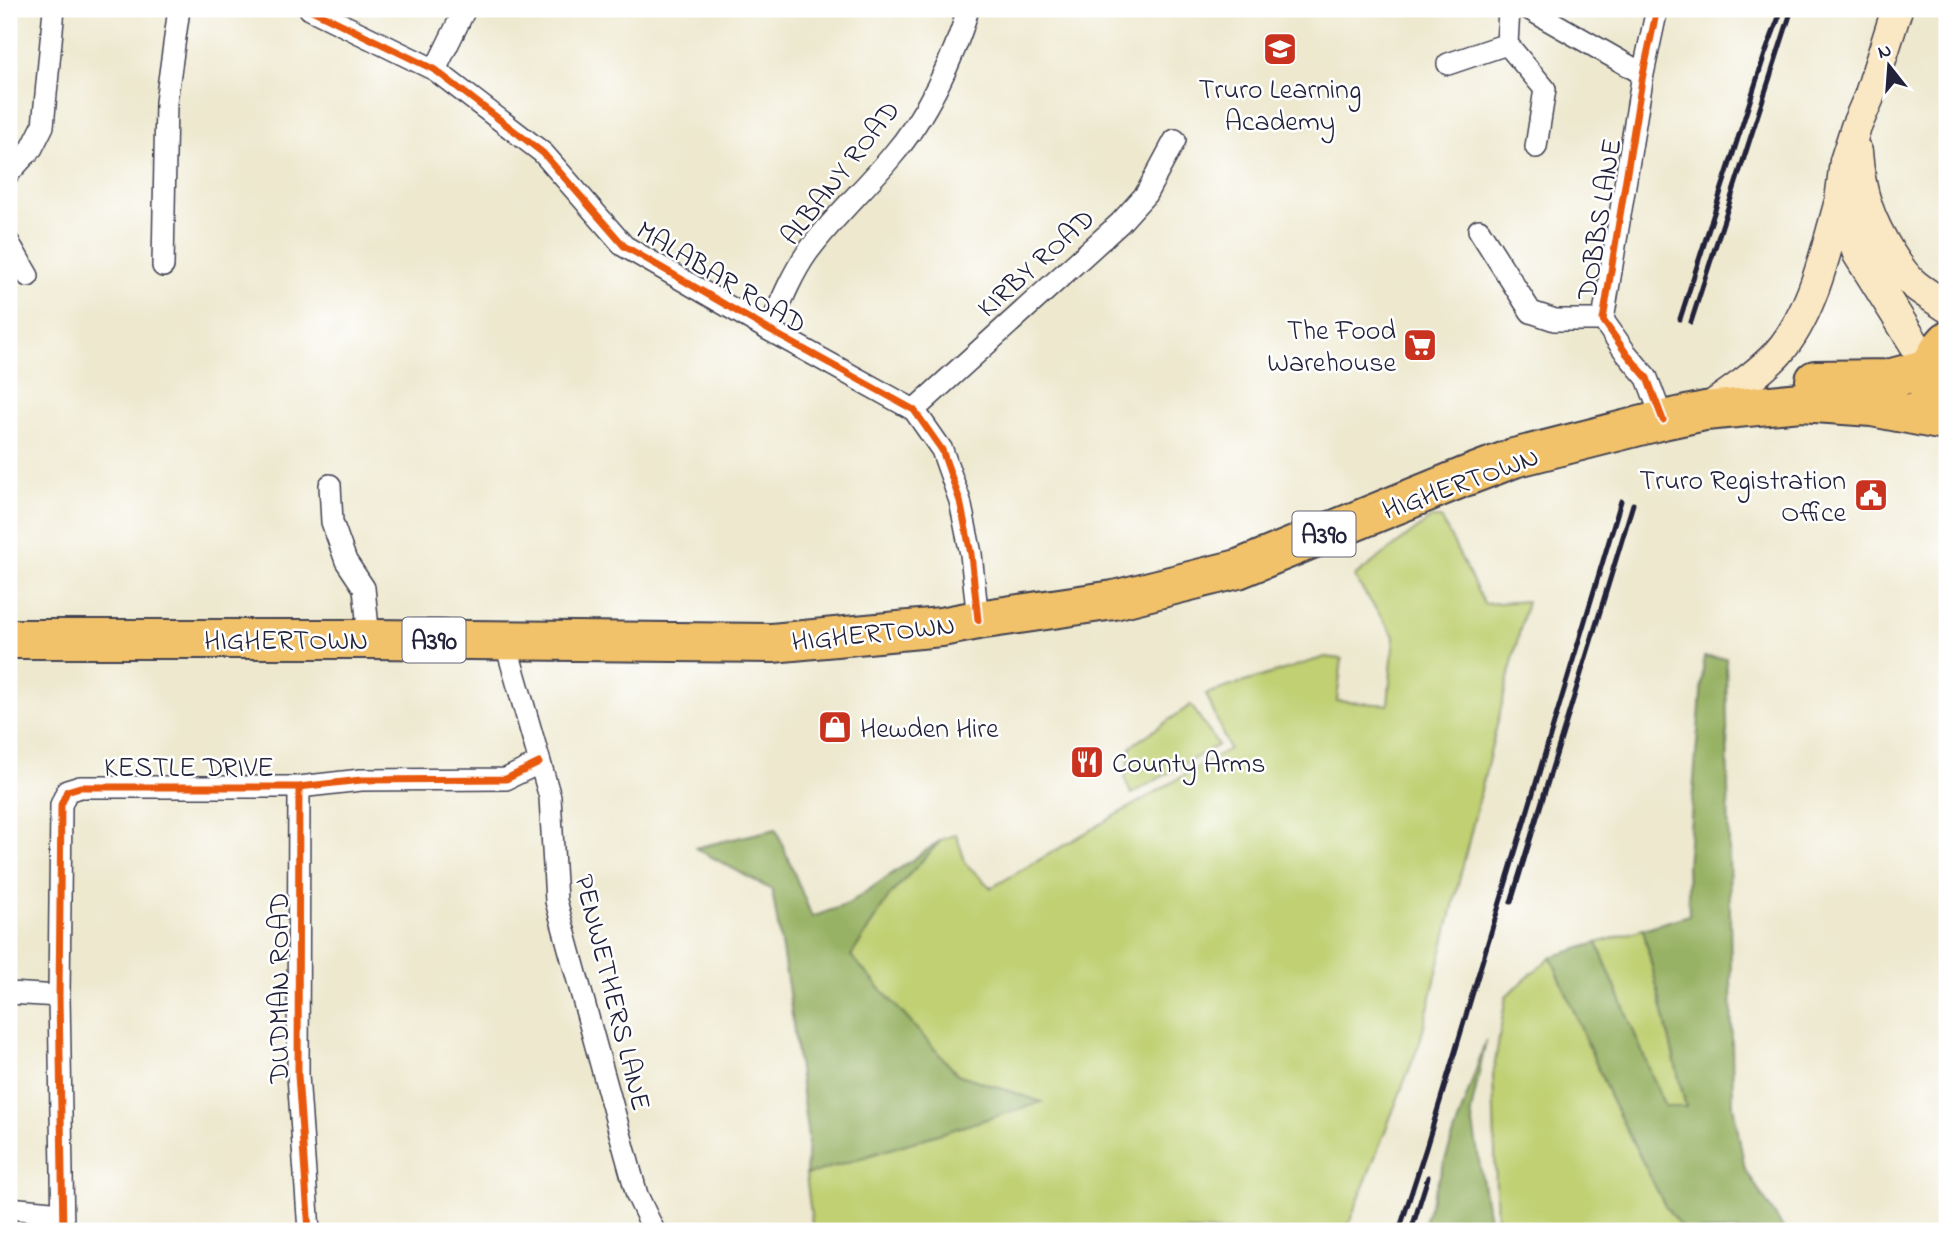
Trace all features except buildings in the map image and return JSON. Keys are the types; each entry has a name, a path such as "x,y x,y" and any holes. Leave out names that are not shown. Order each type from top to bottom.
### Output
{"highway":[{"name":"HIGHERTOWN","path":"1705,411 1757,391 1798,382 1888,379 1936,357"},
{"path":"1936,357 1927,386 1931,404 1943,424"},
{"name":"HIGHERTOWN","path":"9,639 772,643 941,627 1114,600 1238,569 1514,458 1705,411 1801,402 1839,403 1872,407 1943,424"}],"street":[{"path":"9,173 32,148 43,126 54,9"},
{"path":"163,266 165,112 179,9"},
{"name":"MALABAR ROAD","path":"310,9 435,71 543,153 624,246 914,410 942,450 960,501 971,554 978,620"},
{"path":"435,71 465,9"},
{"name":"ALBANY ROAD","path":"769,330 781,300 806,254 894,154 924,110 964,26 968,9"},
{"path":"1509,9 1507,44 1545,89 1536,146"},
{"path":"1530,9 1643,74"},
{"name":"DOBBS LANE","path":"1657,9 1643,74 1603,320 1647,378 1662,420"},
{"path":"1705,411 1778,353 1793,330 1817,280 1840,201 1845,160 1869,97 1897,9"},
{"path":"1448,64 1507,44"},
{"path":"1856,127 1858,169 1872,223 1902,272 1916,286 1947,307"},
{"name":"KIRBY ROAD","path":"914,410 1120,223 1146,194 1175,140"},
{"path":"1840,201 1858,254 1917,348 1936,357"},
{"path":"1479,230 1531,312 1555,320 1603,320"},
{"path":"9,243 28,276"},
{"path":"330,485 332,522 346,561 364,588 369,639"},
{"name":"PENWETHERS LANE","path":"505,641 550,797 556,901 637,1195 654,1231"},
{"name":"KESTLE DRIVE","path":"63,1222 59,996 61,805 67,791 80,787 299,786 361,780 506,779 539,763"},
{"name":"DUDMAN ROAD","path":"299,786 298,1075 309,1231"},
{"path":"9,993 59,996"},
{"path":"9,1208 63,1222"}],"green space":[{"path":"1431,518 1441,518 1484,604 1527,601 1420,1042 1346,1231 813,1231 806,1175 1040,1102 957,1074 851,956 890,895 941,840 956,834 966,864 991,888 1229,749 1206,694 1325,657 1342,659 1337,701 1388,705 1394,636 1354,577"},
{"path":"1704,657 1726,658 1733,1105 1745,1169 1785,1231 1684,1231 1665,1206 1611,1099 1551,957 1597,943 1665,1107 1686,1107 1643,929 1689,915 1687,866"},
{"path":"1191,705 1218,745 1131,794 1125,779 1131,746"},
{"path":"776,829 812,917 848,904 941,840 890,895 851,956 957,1074 1042,1102 806,1175 808,1138 772,890 695,848"},
{"path":"1643,929 1686,1108 1665,1108 1597,943"},
{"path":"1551,957 1611,1099 1665,1206 1684,1231 1497,1231 1493,1074 1506,996"},
{"path":"1486,1040 1471,1112 1491,1231 1421,1231"}],"railway":[{"path":"1680,319 1782,9"},
{"path":"1691,322 1792,9"},
{"path":"1399,1231 1621,501"},
{"path":"1511,902 1633,504"},
{"path":"1411,1231 1428,1177"}],"cycle path":[{"path":"310,9 435,70 543,153 624,246 914,410 942,450 960,501 971,554 978,620"},
{"path":"1657,9 1643,74 1603,320 1647,378 1663,420"},
{"path":"63,1231 59,996 61,805 67,791 80,787 299,787 361,780 506,779 539,763"},
{"path":"299,787 298,1075 309,1231"}],"place":[{"name":"Truro Learning Academy","path":"1280,49"},
{"name":"The Food Warehouse","path":"1420,345"},
{"name":"Truro Registration Office","path":"1871,495"},
{"name":"Hewden Hire","path":"835,727"},
{"name":"County Arms","path":"1087,762"}]}
